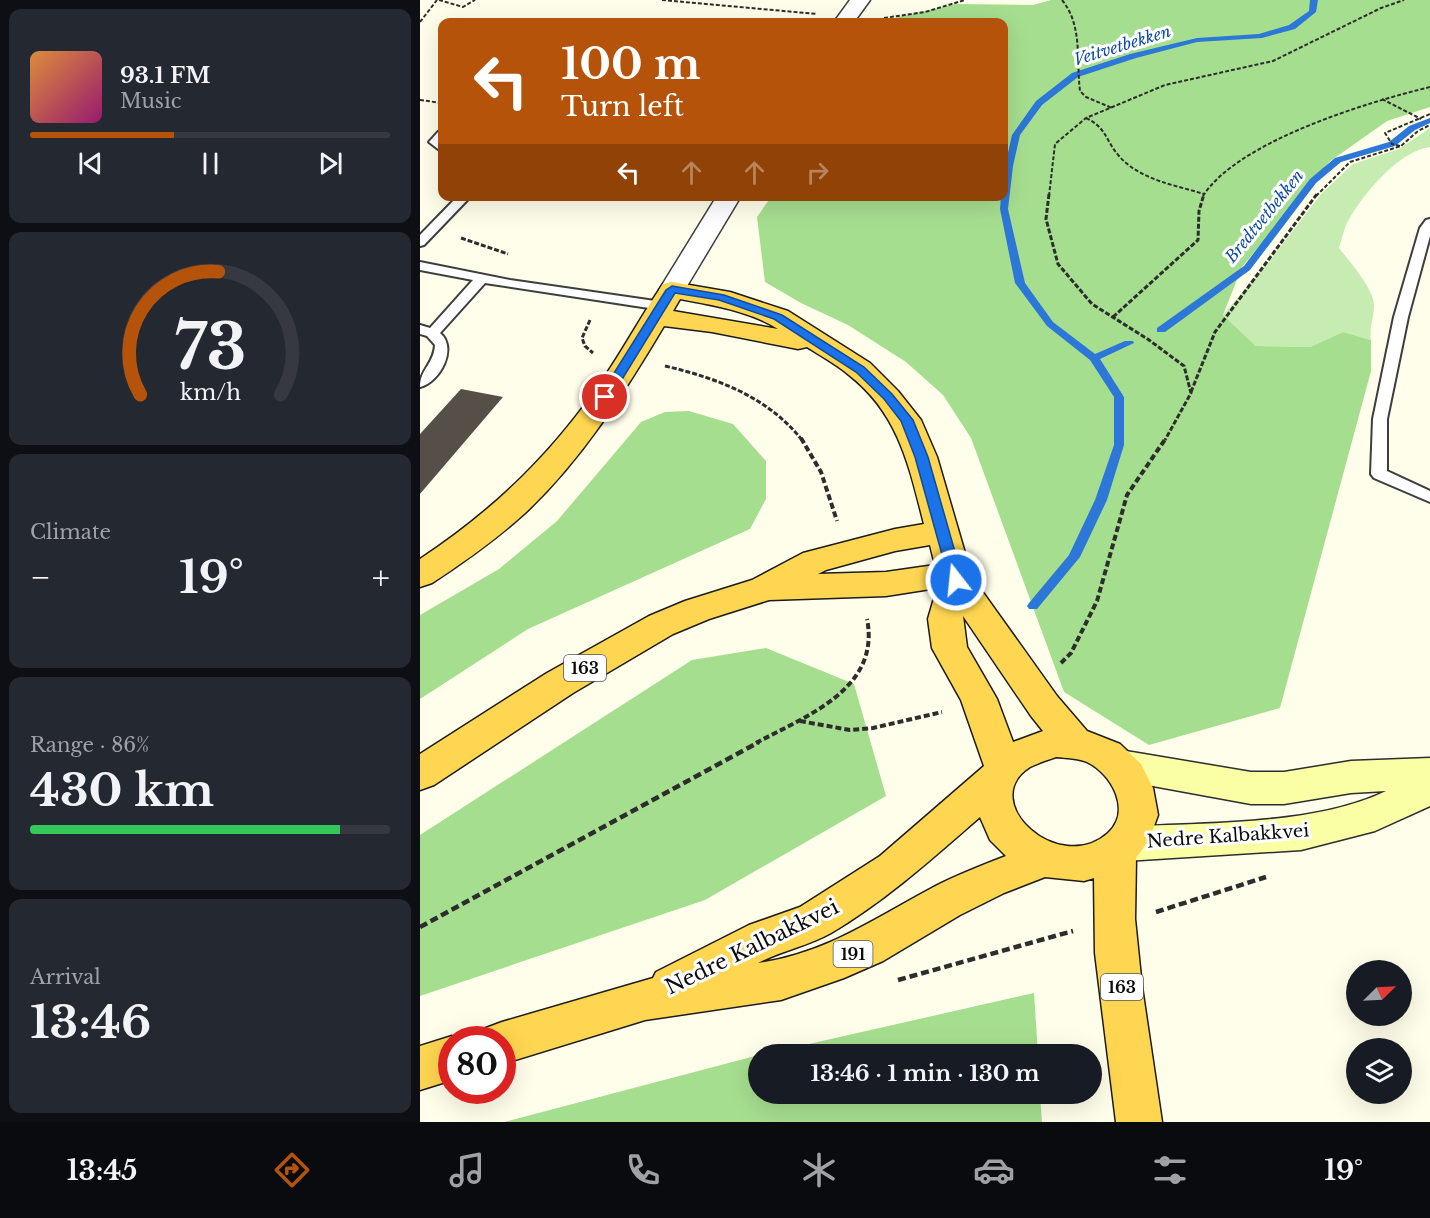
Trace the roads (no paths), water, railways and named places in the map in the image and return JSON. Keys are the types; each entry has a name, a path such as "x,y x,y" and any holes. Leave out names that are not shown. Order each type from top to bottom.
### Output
{"highway":[{"path":"420,575 484,530 514,505 549,470 593,415 663,304 712,324 820,345 860,369 873,381 906,420 922,457 955,577 1044,706 1075,743"},
{"name":"163","path":"420,774 618,648 697,610 764,589 815,561 895,540 943,532"},
{"path":"955,577 945,619 950,648 979,699 1000,773"},
{"name":"163","path":"764,589 886,584 955,577"},
{"name":"191","path":"1054,742 1075,743 1107,755 1120,765 1134,783 1140,804 1137,825 1120,848 1094,862 1069,865 1044,860 1018,846 1000,826 993,802 1000,773 1016,755 1054,742"},
{"name":"Nedre Kalbakkvei","path":"645,1000 764,939 814,921 894,868 1000,773"},
{"name":"163","path":"1120,848 1112,887 1114,921 1139,1122"},
{"name":"Nedre Kalbakkvei","path":"516,1039 645,1000 781,980 829,964 868,947 945,902 990,880 1044,860"},
{"path":"420,1068 438,1062"}],"main road":[{"path":"1120,765 1251,788 1284,788 1351,777 1430,774"},
{"name":"Nedre Kalbakkvei","path":"1120,848 1301,833 1376,815 1430,788"}],"street":[{"path":"847,18 860,0"},
{"path":"663,304 726,201"}],"lane":[{"path":"420,242 460,201"},
{"path":"1430,223 1426,228 1401,317 1380,419 1379,474 1430,497"},
{"path":"420,266 481,279 663,304"},
{"path":"420,383 442,355 440,337 427,331 481,279"}],"waterway":[{"name":"Veitvetbekken","path":"1008,175 1016,135 1039,103 1075,75 1133,56 1197,40 1259,36 1292,27 1312,12 1314,0"},
{"name":"Bredtvetbekken","path":"1161,330 1247,268 1313,181 1338,160 1392,144 1412,128 1430,120"},
{"name":"Veitvetbekken","path":"1005,201 1004,209 1020,283 1050,324 1094,358"},
{"name":"Bredtvetbekken","path":"1094,358 1129,343"},
{"name":"Veitvetbekken","path":"1033,606 1074,557 1101,500 1119,445 1119,397 1094,358"}]}
